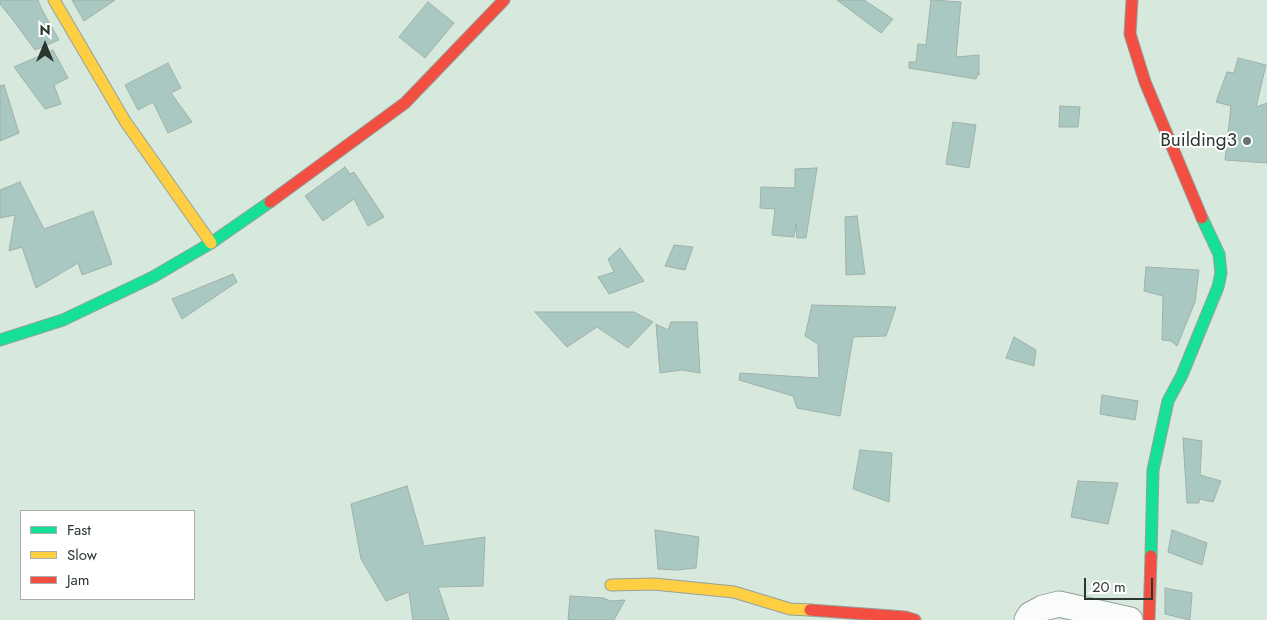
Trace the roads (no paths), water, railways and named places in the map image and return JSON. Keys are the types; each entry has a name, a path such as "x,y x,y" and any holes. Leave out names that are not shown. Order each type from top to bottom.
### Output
{"street":[{"path":"54,0 124,121 211,243"},
{"path":"0,340 63,320 153,277 211,243 406,103 504,0"},
{"path":"1132,0 1130,34 1145,82 1200,214 1219,254 1221,274 1218,287 1182,375 1168,401 1162,426 1153,470 1149,620"},
{"path":"611,585 654,584 734,592 790,609 906,617 915,620"},
{"path":"1026,620 1030,615 1043,608 1059,604 1130,620"}],"place":[{"name":"Building3","path":"1247,141"}]}
